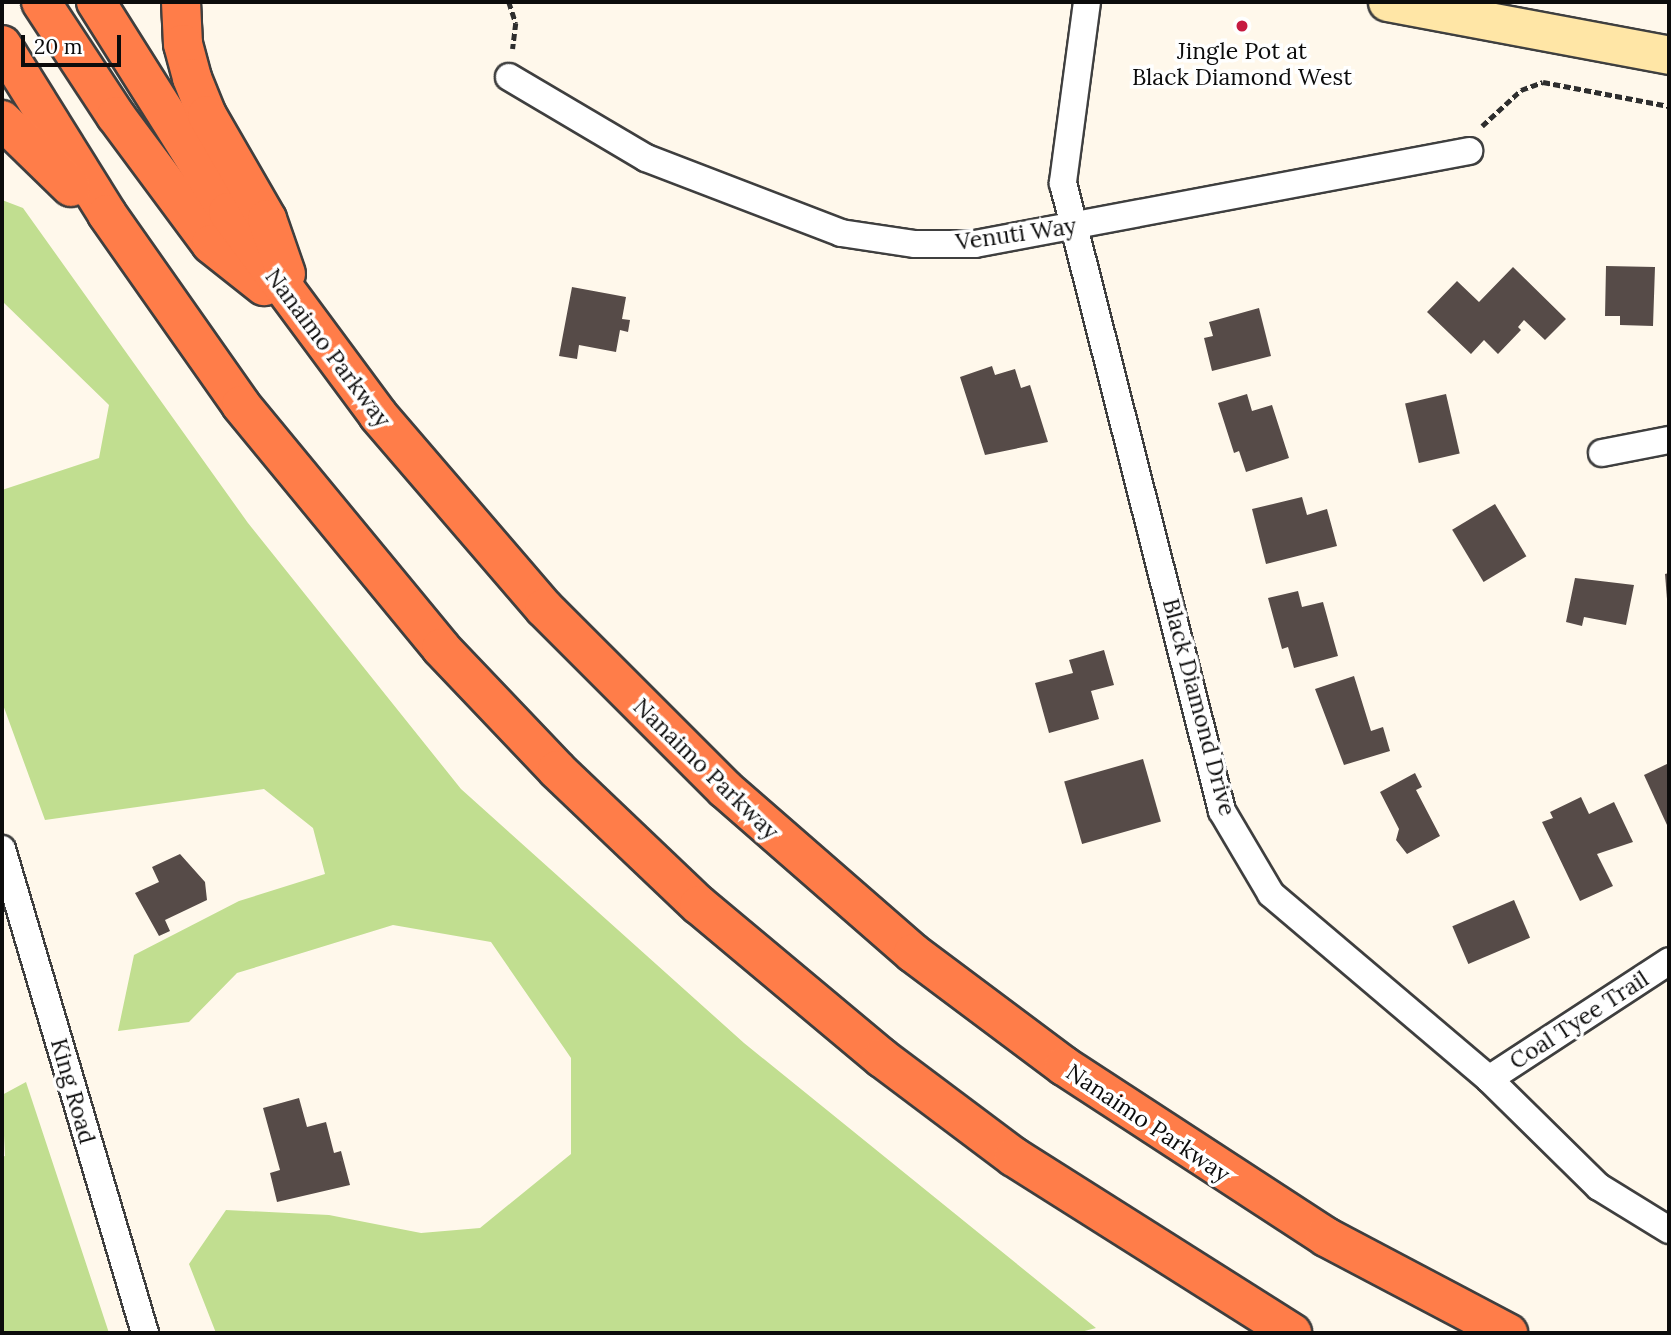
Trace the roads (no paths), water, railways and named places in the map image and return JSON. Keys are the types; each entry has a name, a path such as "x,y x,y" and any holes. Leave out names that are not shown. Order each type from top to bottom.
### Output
{"highway":[{"path":"41,2 116,116 211,244 301,315"},
{"name":"Nanaimo Parkway","path":"96,2 158,105 301,315 416,462 544,608 677,744 814,870 1004,1022 1167,1136 1326,1237 1508,1333"},
{"path":"181,2 183,44 192,78 207,115 267,219 301,315"},
{"path":"2,45 107,214 241,405 441,648 558,770 699,905 882,1058 1014,1157 1292,1333"},
{"path":"2,120 69,185 107,214"}],"main road":[{"path":"1387,2 1669,55"}],"street":[{"name":"Black Diamond Drive","path":"1087,2 1064,173 1072,226 1223,811 1271,894 1489,1079 1599,1187 1669,1230"},
{"name":"Venuti Way","path":"509,77 646,158 841,233 915,244 975,244 1469,151"},
{"path":"1602,453 1669,440"},
{"name":"King Road","path":"2,849 145,1333"},
{"name":"Coal Tyee Trail","path":"1489,1079 1669,961"}],"place":[{"name":"Jingle Pot at Black Diamond West","path":"1242,26"}]}
